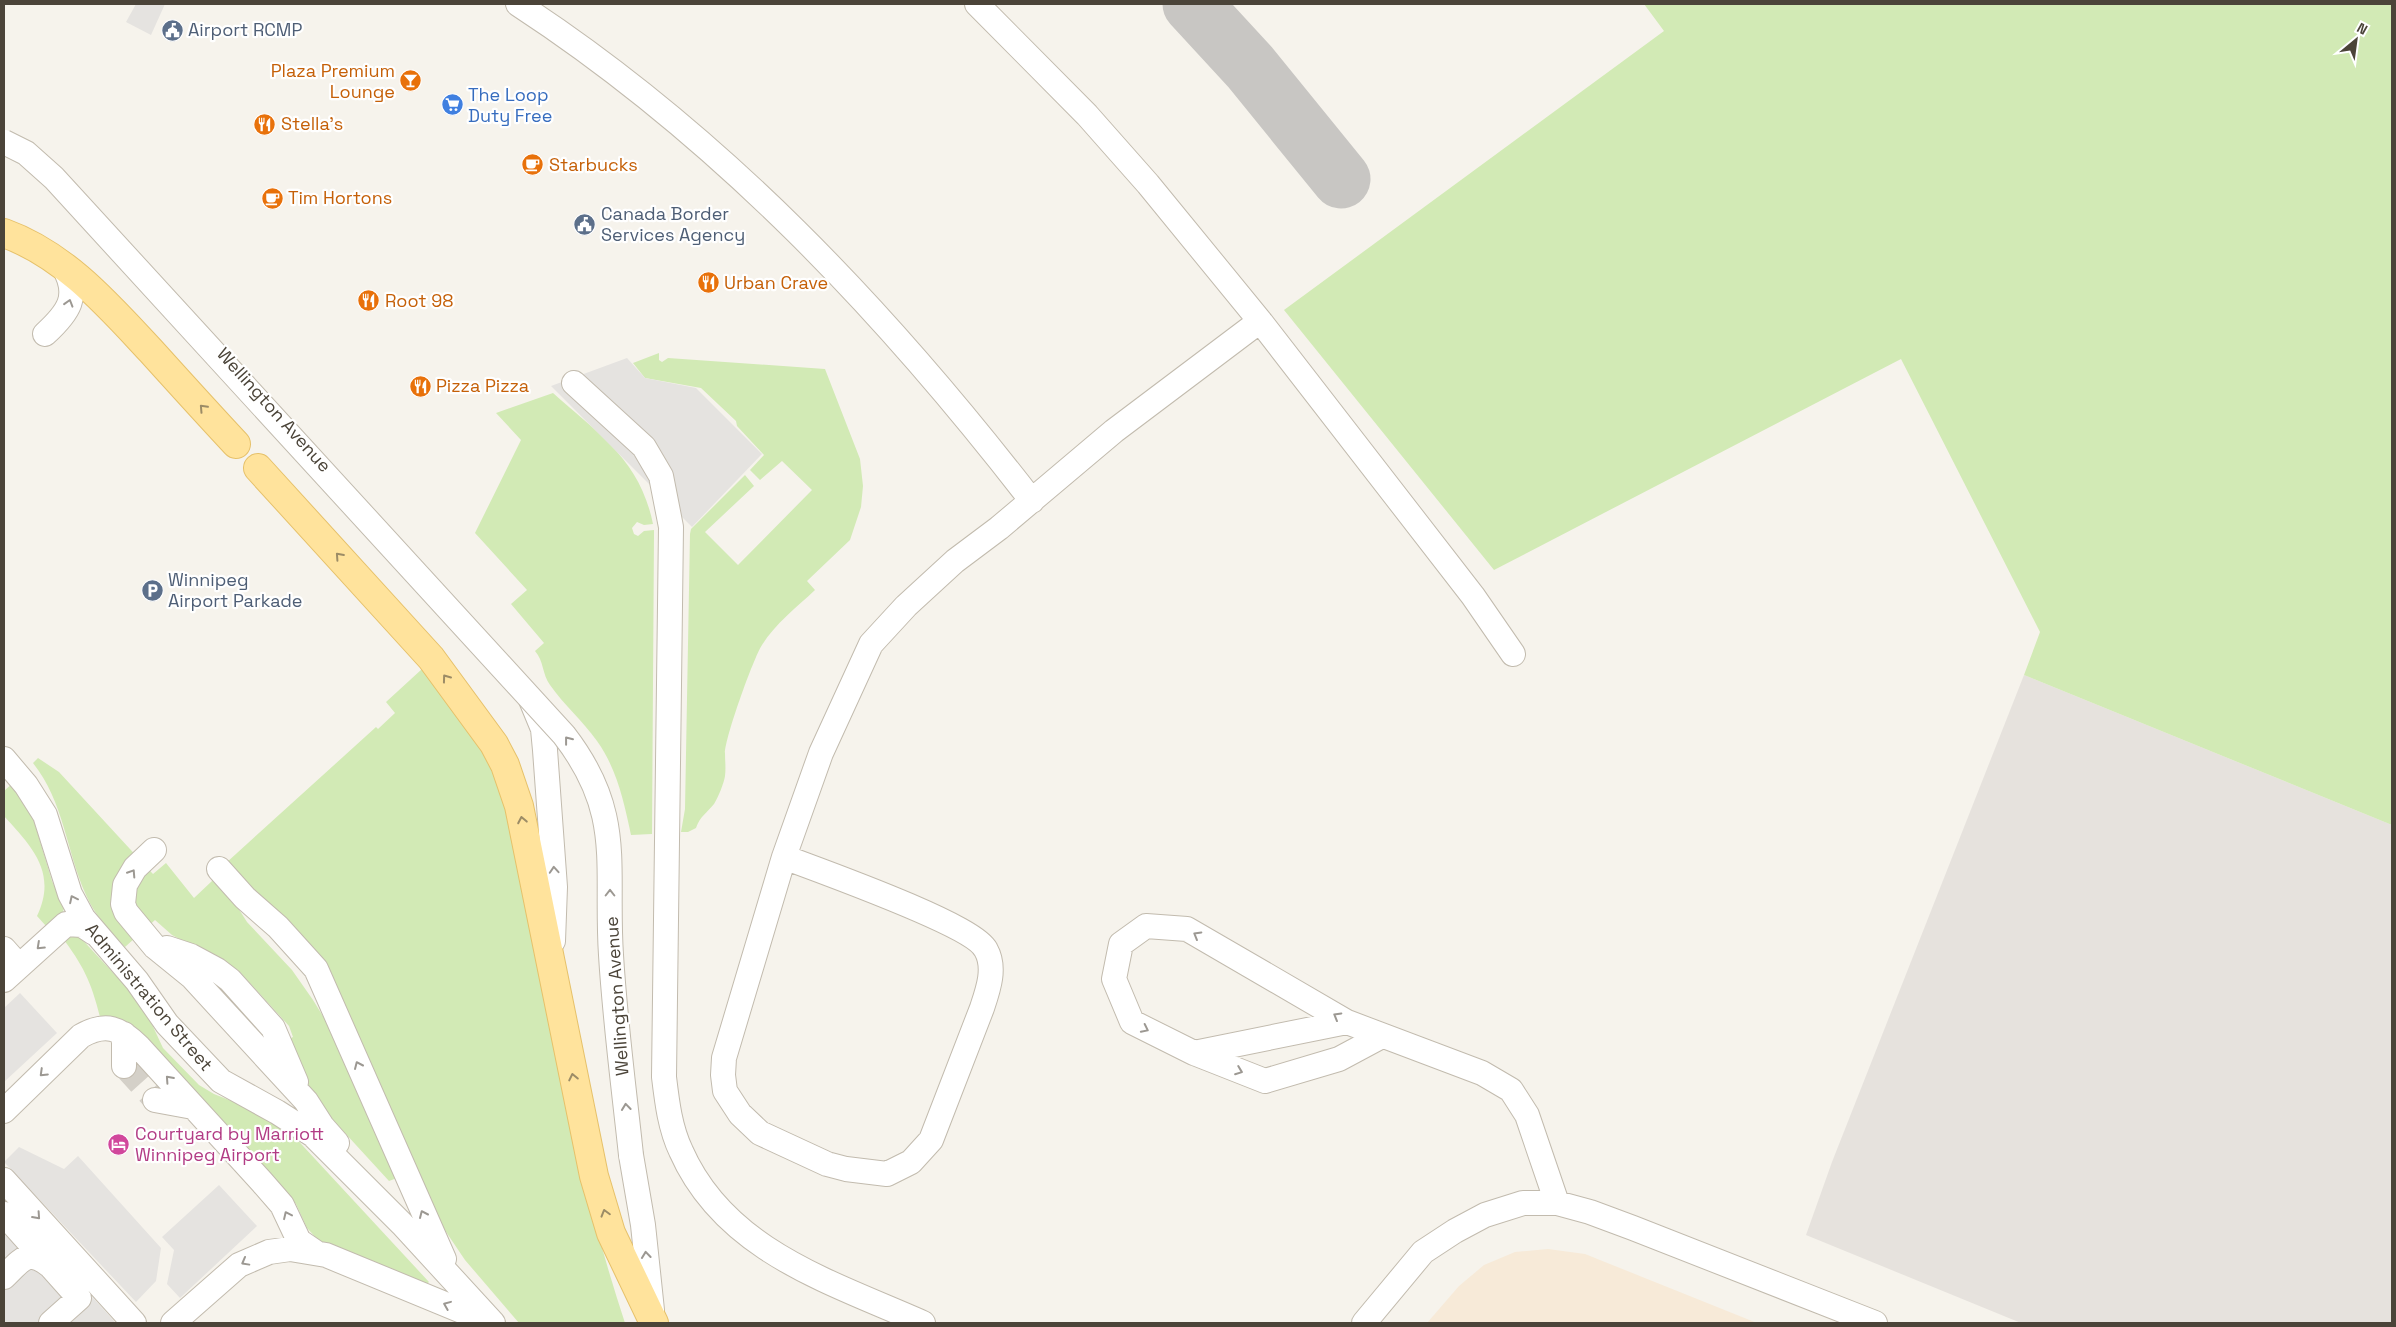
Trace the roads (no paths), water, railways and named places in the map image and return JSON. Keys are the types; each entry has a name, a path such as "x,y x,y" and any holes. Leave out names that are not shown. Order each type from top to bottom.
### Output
{"main road":[{"path":"4,233 25,242 63,266 94,292 236,444"},
{"name":"Wellington Avenue","path":"258,468 431,658 494,744 505,765 519,806 551,971 599,1195 611,1233 655,1323"}],"street":[{"path":"518,4 565,34 623,78 748,184 844,278 921,362 1032,501"},
{"path":"977,4 1087,115 1148,184 1260,321 1473,596 1513,654"},
{"name":"Wellington Avenue","path":"4,142 28,150 55,169 506,663 522,686 539,716 543,730 555,887 551,971"},
{"name":"Wellington Avenue","path":"4,142 26,153 54,178 564,735 579,754 598,791 608,831 611,954 631,1155 655,1323"},
{"path":"4,221 40,242 62,259 94,292"},
{"path":"45,334 63,317 70,303 70,280 63,266"},
{"path":"784,857 944,921 978,939 986,948 991,961 989,987 982,1008 931,1140 911,1162 887,1174 846,1169 784,1146 760,1133 740,1114 726,1091 723,1075 724,1058 784,857 821,753 872,644 906,606 956,561 1032,501 1114,431 1260,321"},
{"path":"574,384 644,447 661,476 671,527 664,1077 668,1106 680,1150 707,1196 744,1234 793,1265 923,1323"},
{"path":"4,744 38,785 46,804 51,832"},
{"name":"Administration Street","path":"4,760 38,801 51,832 70,894 94,933 137,981 167,1024 227,1086 259,1102 313,1136 402,1224"},
{"path":"154,850 134,868 124,885 123,893 126,912 150,940 180,984 293,1104 322,1126 349,1155 402,1224 493,1323"},
{"path":"219,869 243,897 278,927 316,969 439,1250 472,1302"},
{"path":"9,965 66,924 82,925 94,933"},
{"path":"1382,1036 1339,1059 1265,1080 1194,1053 1132,1022 1114,978 1121,944 1146,926 1187,929 1347,1022 1482,1073 1511,1090 1527,1115 1557,1203"},
{"path":"150,940 191,956 217,970 230,980 273,1028 306,1101 322,1126"},
{"path":"150,940 192,977 306,1101"},
{"path":"137,981 176,1015 247,1093 259,1102"},
{"path":"1194,1053 1347,1022"},
{"path":"4,1111 81,1036 92,1030 105,1028 117,1030 139,1047 282,1205 299,1241 315,1252"},
{"path":"124,1034 124,1066"},
{"path":"155,1100 193,1106"},
{"path":"4,1180 134,1323"},
{"path":"1364,1323 1424,1252 1455,1231 1485,1215 1523,1204 1557,1203 1590,1212 1875,1323"},
{"path":"4,1214 79,1298 51,1323"},
{"path":"173,1323 228,1273 248,1260 279,1250 304,1250 315,1252 493,1323"},
{"path":"4,1277 26,1257 37,1256 50,1265"}],"tunnel":[{"path":"124,1066 155,1100"}],"place":[{"name":"Airport RCMP","path":"172,30"},
{"name":"Plaza Premium Lounge","path":"411,81"},
{"name":"The Loop Duty Free","path":"452,105"},
{"name":"Stella's","path":"265,124"},
{"name":"Starbucks","path":"533,165"},
{"name":"Tim Hortons","path":"272,198"},
{"name":"Canada Border Services Agency","path":"585,224"},
{"name":"Urban Crave","path":"708,283"},
{"name":"Root 98","path":"369,301"},
{"name":"Pizza Pizza","path":"420,386"},
{"name":"Winnipeg Airport Parkade","path":"152,590"},
{"name":"Courtyard by Marriott Winnipeg Airport","path":"119,1144"}]}
